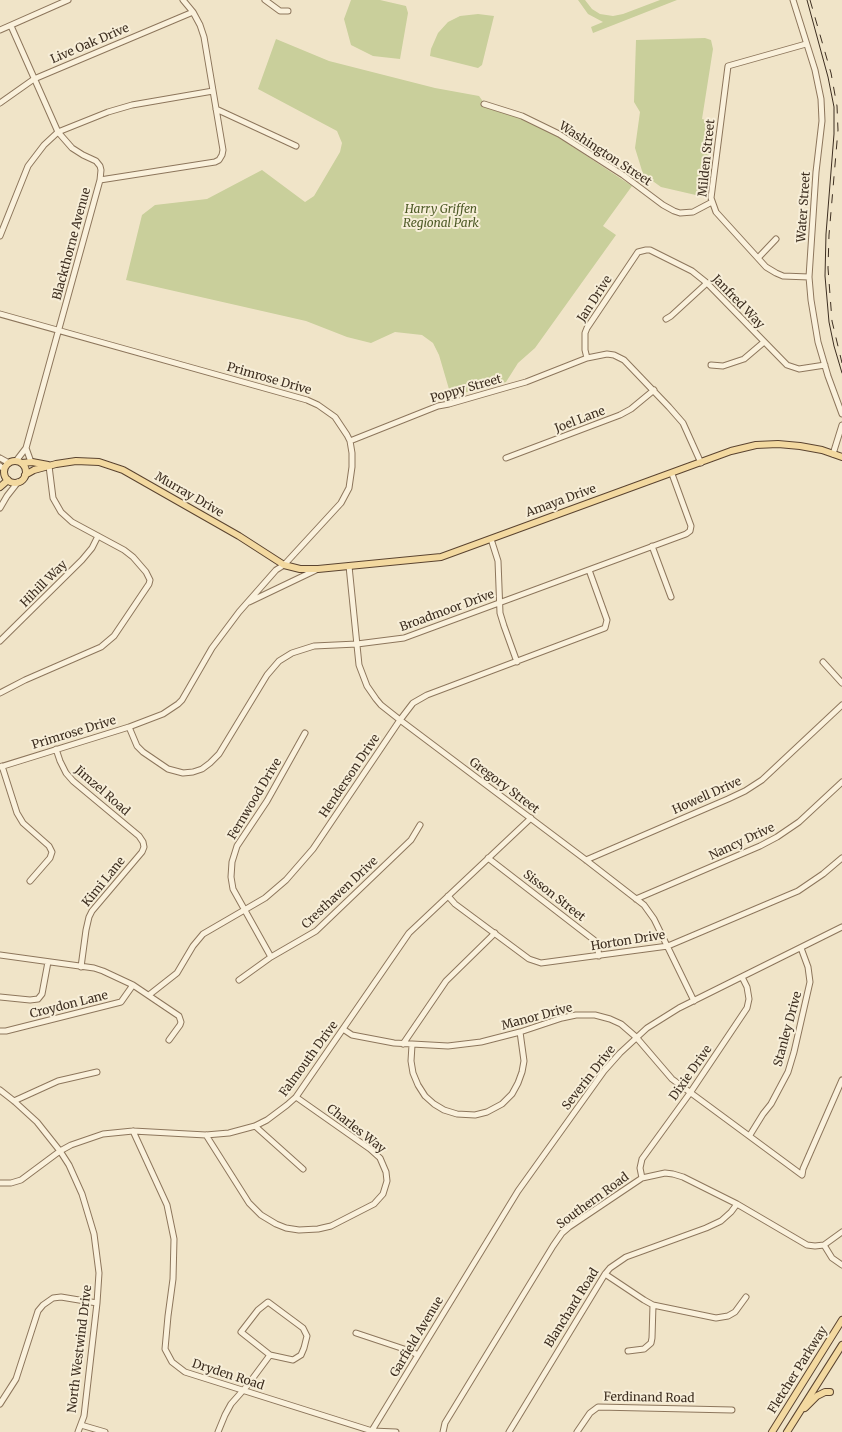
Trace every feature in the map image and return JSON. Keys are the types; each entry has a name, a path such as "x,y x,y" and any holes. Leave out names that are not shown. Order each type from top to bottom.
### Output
{"main road":[{"name":"Amaya Drive","path":"284,565 300,569 318,569 441,557 731,452 756,445 800,446 842,458"},
{"name":"Murray Drive","path":"49,466 76,461 99,462 123,470 239,536 284,565"},
{"path":"16,462 25,467 25,475"},
{"path":"0,487 4,475 16,462 31,462 49,466"},
{"path":"4,475 13,482 18,482 34,470 49,466"},
{"name":"Fletcher Parkway","path":"772,1432 842,1320"},
{"name":"Fletcher Parkway","path":"786,1432 842,1345"},
{"path":"797,1415 817,1396 830,1392"}],"street":[{"path":"0,30 68,0"},
{"name":"Blackthorne Avenue","path":"16,462 26,448 100,180 214,162 222,155 223,150 204,37 193,12 183,0"},
{"path":"265,0 280,11 288,11"},
{"name":"Water Street","path":"793,0 822,99 822,121 816,172 809,277 811,300 824,365 842,414"},
{"name":"Live Oak Drive","path":"0,102 34,79 193,12"},
{"path":"11,26 58,132 72,148 83,156 96,161 101,170 100,180"},
{"name":"Milden Street","path":"806,44 728,66 711,192 716,212 766,267 776,273 789,277 809,277"},
{"path":"0,236 28,166 58,132 108,112 132,105 213,91"},
{"name":"Washington Street","path":"484,104 522,116 559,134 674,211 680,213 693,212 712,202"},
{"path":"216,109 296,146"},
{"path":"758,258 776,239"},
{"name":"Janfred Way","path":"636,255 638,252 650,250 692,271 707,283 787,365 799,369 824,365"},
{"name":"Jan Drive","path":"587,358 585,333 587,328 636,255"},
{"path":"666,319 707,283"},
{"name":"Primrose Drive","path":"0,314 307,400 318,405 335,418 344,429 350,441 352,453 352,473 345,497 341,503 246,603 212,648 182,700 163,714 129,727 1,766"},
{"path":"711,365 723,366 744,359 764,342"},
{"name":"Poppy Street","path":"350,441 438,406 526,382 587,358 607,354 621,358 654,390 683,423 701,463"},
{"name":"Joel Lane","path":"506,458 620,415 631,409 654,390"},
{"path":"832,454 842,425"},
{"path":"26,448 31,462"},
{"path":"0,458 16,462"},
{"path":"0,693 25,680 101,648 114,636 150,580 146,572 133,557 124,550 72,522 60,512 54,498 49,466"},
{"name":"Broadmoor Drive","path":"129,727 137,746 168,769 182,773 198,771 206,767 219,754 262,683 279,661 292,653 314,646 357,644 404,638 686,534 690,531 691,526 672,474"},
{"path":"4,475 7,496"},
{"path":"0,508 2,500 18,482"},
{"name":"Hihill Way","path":"0,642 82,560 92,548 98,536"},
{"path":"491,539 498,561 500,603 504,626 517,662"},
{"path":"652,546 671,597"},
{"name":"Gregory Street","path":"349,566 359,665 367,686 381,705 636,899 651,914 694,1001"},
{"name":"Primrose Drive","path":"246,603 318,569"},
{"name":"Henderson Drive","path":"149,995 177,973 192,946 202,934 265,898 281,885 313,849 412,703 427,695 605,628 608,620 589,570"},
{"path":"823,662 842,683"},
{"name":"Howell Drive","path":"586,860 746,791 762,780 842,705"},
{"name":"Fernwood Drive","path":"272,957 232,889 232,862 235,852 267,801 305,733"},
{"name":"Jimzel Road","path":"56,749 60,761 73,781 139,836 143,842"},
{"path":"1,766 17,813 23,823 49,846 52,852 50,858 30,881"},
{"name":"Nancy Drive","path":"636,899 777,837 799,822 842,782"},
{"name":"Falmouth Drive","path":"0,1183 11,1183 21,1180 60,1151 71,1145 103,1134 133,1132 206,1135 229,1133 256,1126 267,1120 296,1097 409,933 531,818"},
{"name":"Cresthaven Drive","path":"239,980 272,957 316,931 411,840 420,825"},
{"name":"Kimi Lane","path":"81,967 89,917 142,852 143,842"},
{"name":"Sisson Street","path":"488,858 594,940 599,956"},
{"name":"Horton Drive","path":"448,896 529,959 541,963 668,946 798,891 842,858"},
{"name":"Severin Drive","path":"480,1252 518,1191 604,1072 620,1053 646,1028 679,1008 842,927"},
{"path":"403,1044 446,980 495,934"},
{"name":"Stanley Drive","path":"750,1135 771,1104 788,1072 794,1052 810,982 808,967 801,948"},
{"path":"0,955 103,971 133,985 179,1016 180,1025 169,1040"},
{"path":"0,998 38,999 42,994 48,962"},
{"name":"Dixie Drive","path":"642,1178 640,1168 642,1159 690,1093 747,1008 749,999 747,987 742,976"},
{"name":"Croydon Lane","path":"0,1031 122,1002 133,985"},
{"name":"Manor Drive","path":"343,1029 352,1035 403,1044 448,1046 481,1042 562,1018 595,1015 610,1018 621,1024 636,1037 672,1079 802,1175 842,1080"},
{"path":"412,1045 411,1061 413,1073 425,1096 439,1108 450,1113 475,1115 487,1112 503,1103 518,1084 524,1061 520,1032"},
{"path":"14,1101 58,1080 97,1072"},
{"name":"North Westwind Drive","path":"0,1090 37,1122 60,1151 69,1165 82,1194 94,1234 99,1273 97,1303 84,1416 78,1432"},
{"name":"Charles Way","path":"206,1135 249,1203 261,1215 279,1226 299,1230 331,1226 374,1204 383,1194 387,1182 386,1172 380,1158 370,1149 296,1097"},
{"path":"256,1126 304,1169"},
{"name":"Dryden Road","path":"133,1132 167,1205 174,1239 173,1279 166,1349 175,1366 185,1372 371,1431 396,1432"},
{"name":"Southern Road","path":"443,1432 444,1423 562,1233 642,1178 665,1173 679,1175 738,1204 803,1243 811,1246 824,1244"},
{"name":"Blanchard Road","path":"509,1432 610,1268 626,1257 721,1221 738,1204"},
{"path":"842,1232 824,1244 832,1258 842,1265"},
{"name":"Garfield Avenue","path":"371,1431 480,1252"},
{"path":"605,1274 654,1305 720,1318 735,1312 746,1297"},
{"path":"0,1404 16,1379 38,1311 43,1305 53,1298 61,1297 97,1303"},
{"path":"268,1302 302,1328 307,1336 301,1355 293,1360 270,1355 241,1332 258,1310 268,1302"},
{"path":"628,1351 644,1348 651,1343 654,1305"},
{"path":"356,1333 418,1355"},
{"path":"218,1432 228,1409 270,1355"},
{"name":"Ferdinand Road","path":"577,1432 590,1413 598,1407 732,1410"},
{"path":"81,1425 105,1432"}],"green space":[{"path":"351,0 380,0 406,6 408,13 400,59 373,56 351,45 344,19"},
{"path":"578,0 585,0 592,9 600,14 613,16 660,0 677,0 593,33 591,27 603,22 588,14"},
{"path":"478,14 494,16 482,65 478,68 430,56 438,33 448,22 460,16"},
{"path":"705,38 711,40 713,49 702,119 714,122 704,195 700,196 661,187 643,174 635,148 640,112 634,102 636,40"},
{"name":"Harry Griffen Regional Park","path":"276,39 329,61 435,88 479,96 487,107 517,117 555,135 632,186 603,226 616,235 535,348 518,363 506,382 451,396 439,355 433,343 422,335 395,332 371,343 347,337 306,321 126,280 142,215 155,205 207,199 262,170 305,202 314,196 340,152 342,143 337,131 258,89"}],"tram line":[{"path":"807,0 828,77 834,107 825,276 829,322 842,373"}],"railway":[{"path":"810,0 831,73 837,106 838,130 828,268 832,321 842,363"}]}
